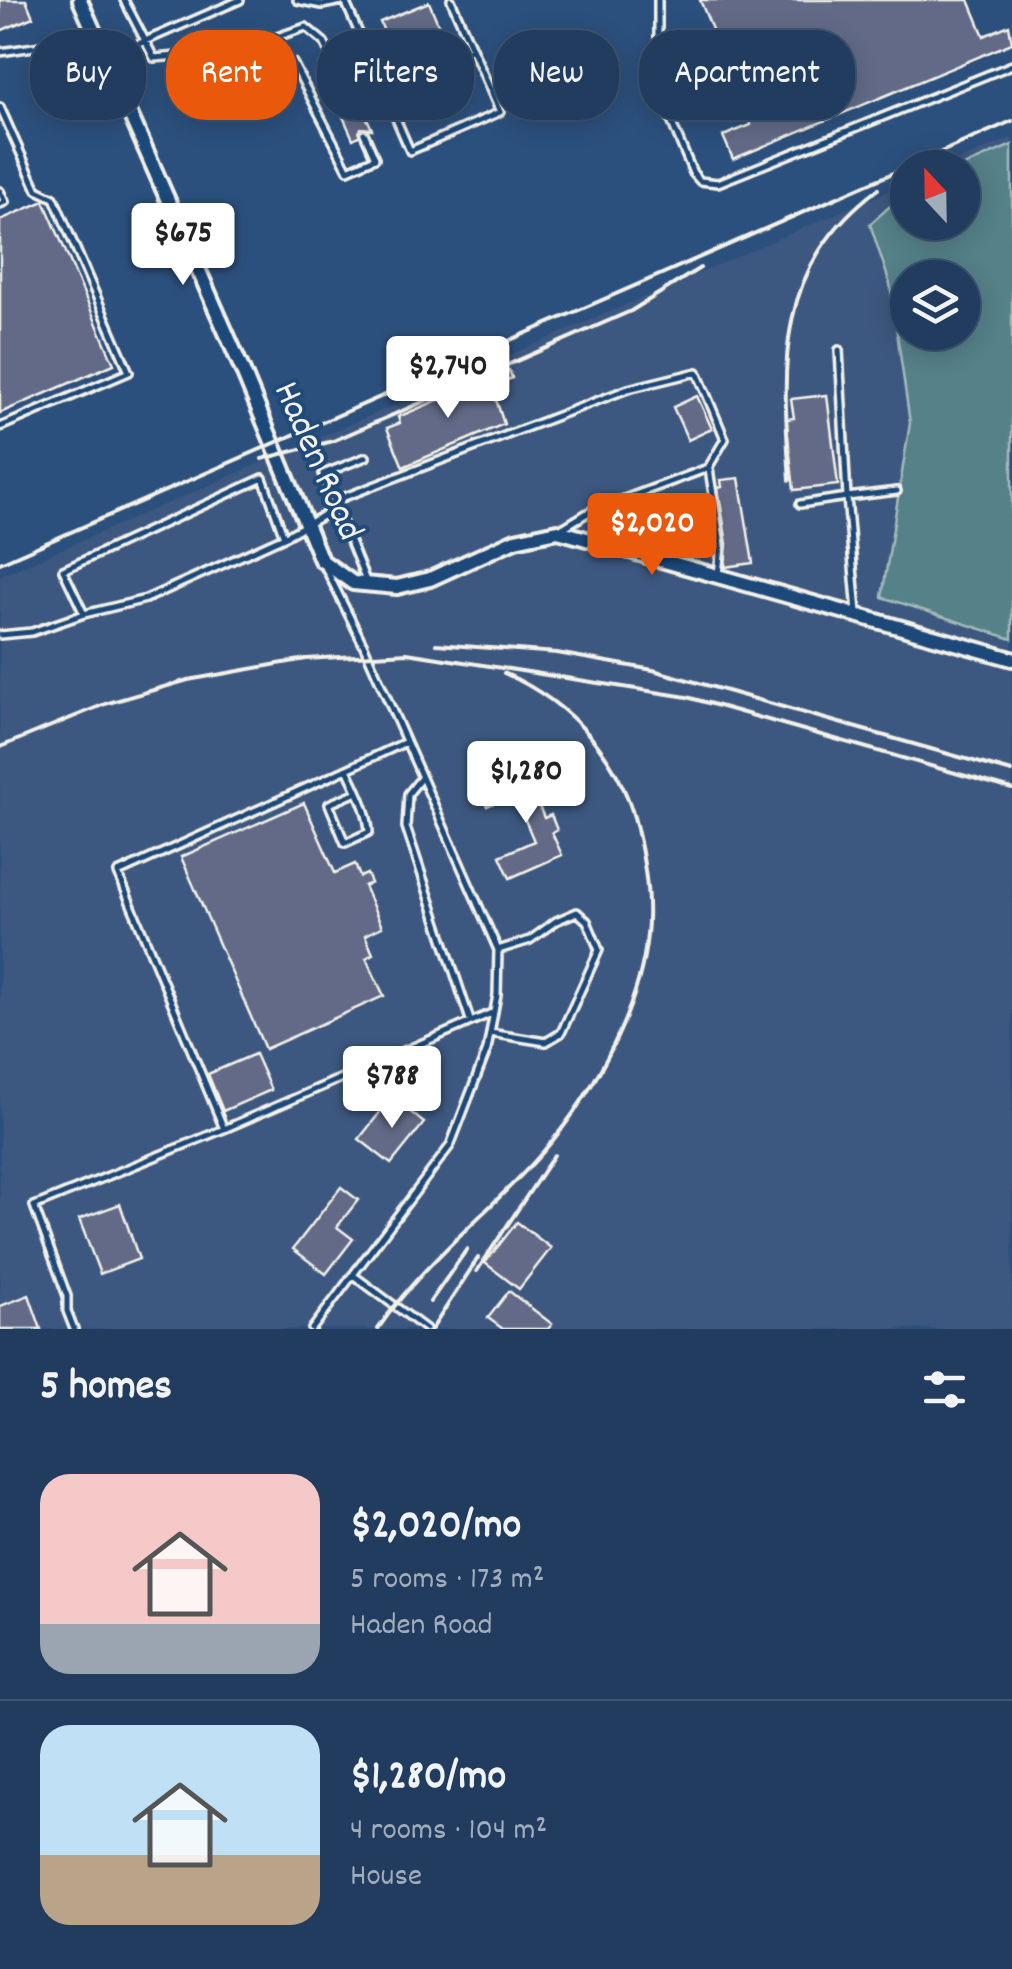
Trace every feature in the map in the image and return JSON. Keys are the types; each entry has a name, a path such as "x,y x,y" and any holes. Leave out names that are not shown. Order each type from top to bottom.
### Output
{"street":[{"name":"Haden Road","path":"80,0 93,30"},
{"name":"Haden Road","path":"132,120 242,369 305,524 322,560 341,577 368,587 413,584 514,540 558,531 1012,660"}],"lane":[{"path":"124,0 138,30"},
{"path":"146,41 240,0"},
{"path":"297,0 322,5 346,0 359,30"},
{"path":"451,0 464,30"},
{"path":"658,0 658,90 693,173 708,184 1012,66"},
{"path":"146,46 154,58 166,57"},
{"path":"0,52 30,48"},
{"path":"397,120 410,151 500,112 474,53"},
{"path":"297,71 348,170 375,158 364,133"},
{"path":"0,107 37,190 54,198 129,372 0,427"},
{"path":"0,191 2,203"},
{"path":"839,350 858,616"},
{"path":"0,636 32,632 146,599 284,536 336,504 628,389 697,372 726,439 708,468 588,512 558,531"},
{"path":"366,457 323,474 368,587"},
{"path":"708,468 721,546 718,575"},
{"path":"84,614 63,570 263,478 284,536"},
{"path":"800,504 896,491"},
{"path":"312,1329 450,1146 472,1093 490,1033 498,950 322,560"},
{"path":"224,1130 118,873 406,742"},
{"path":"347,769 357,792 369,820 369,832 346,843 329,804 357,792"},
{"path":"422,777 408,794 406,827 470,1020"},
{"path":"490,1033 546,1042 561,1033 599,950 588,921 577,912 556,921 530,940 498,950"},
{"path":"74,1329 34,1206 224,1130 494,1012"},
{"path":"353,1275 426,1329"}],"shaded area":[{"path":"1012,138 1012,1329 0,1329 0,576 890,190 890,240 980,240 980,151"}],"green space":[{"path":"1012,145 1012,639 882,597 910,423 899,350 980,350 980,260 890,260 890,284 870,224 890,206 890,240 980,240 980,159"}],"building":[{"path":"0,0 26,0 33,17 0,31"},
{"path":"700,0 969,0 984,36 1009,25 1012,43 855,108 855,30 712,30"},
{"path":"429,2 441,30 383,30 380,22"},
{"path":"345,120 368,120 372,129 361,128 359,136 353,139"},
{"path":"749,120 827,120 733,159 723,136 751,125"},
{"path":"44,201 114,364 0,413 0,220"},
{"path":"509,370 512,378 492,387 504,424 403,467 387,428 400,423 398,417"},
{"path":"827,395 838,485 794,490 786,419 794,418 791,399"},
{"path":"697,396 712,429 688,440 673,407"},
{"path":"739,478 753,563 725,567 727,544 718,488 722,487 721,480"},
{"path":"525,772 544,818 551,815 557,830 552,833 562,855 510,878 500,856 534,841 514,794 487,806 480,792"},
{"path":"304,803 335,873 355,864 360,877 367,874 371,883 364,886 382,927 365,935 373,954 366,958 384,996 265,1049 181,857"},
{"path":"255,1054 271,1090 223,1111 208,1074"},
{"path":"392,1097 424,1123 391,1164 359,1139"},
{"path":"341,1187 358,1200 337,1227 353,1239 326,1274 293,1249"},
{"path":"120,1204 139,1259 100,1274 79,1219"},
{"path":"517,1222 551,1248 519,1289 485,1263"},
{"path":"509,1291 552,1324 548,1329 503,1329 488,1318"},
{"path":"29,1295 41,1329 0,1329 0,1306"}],"railway":[{"path":"0,563 1012,121"},
{"path":"790,480 787,358 802,285 819,251 844,219 878,189"},
{"path":"262,459 333,441 631,311 700,268"},
{"path":"436,644 557,653 653,670 1012,772"},
{"path":"0,747 105,704 188,680 306,659 407,653 687,697 1012,789"},
{"path":"378,1329 413,1284 533,1163 572,1114 622,1027 642,965 648,922 646,882 637,829 619,779 606,756 571,717 551,700 504,673"},
{"path":"477,1271 554,1155"},
{"path":"430,1302 467,1249"},
{"path":"432,1329 478,1258"}]}
